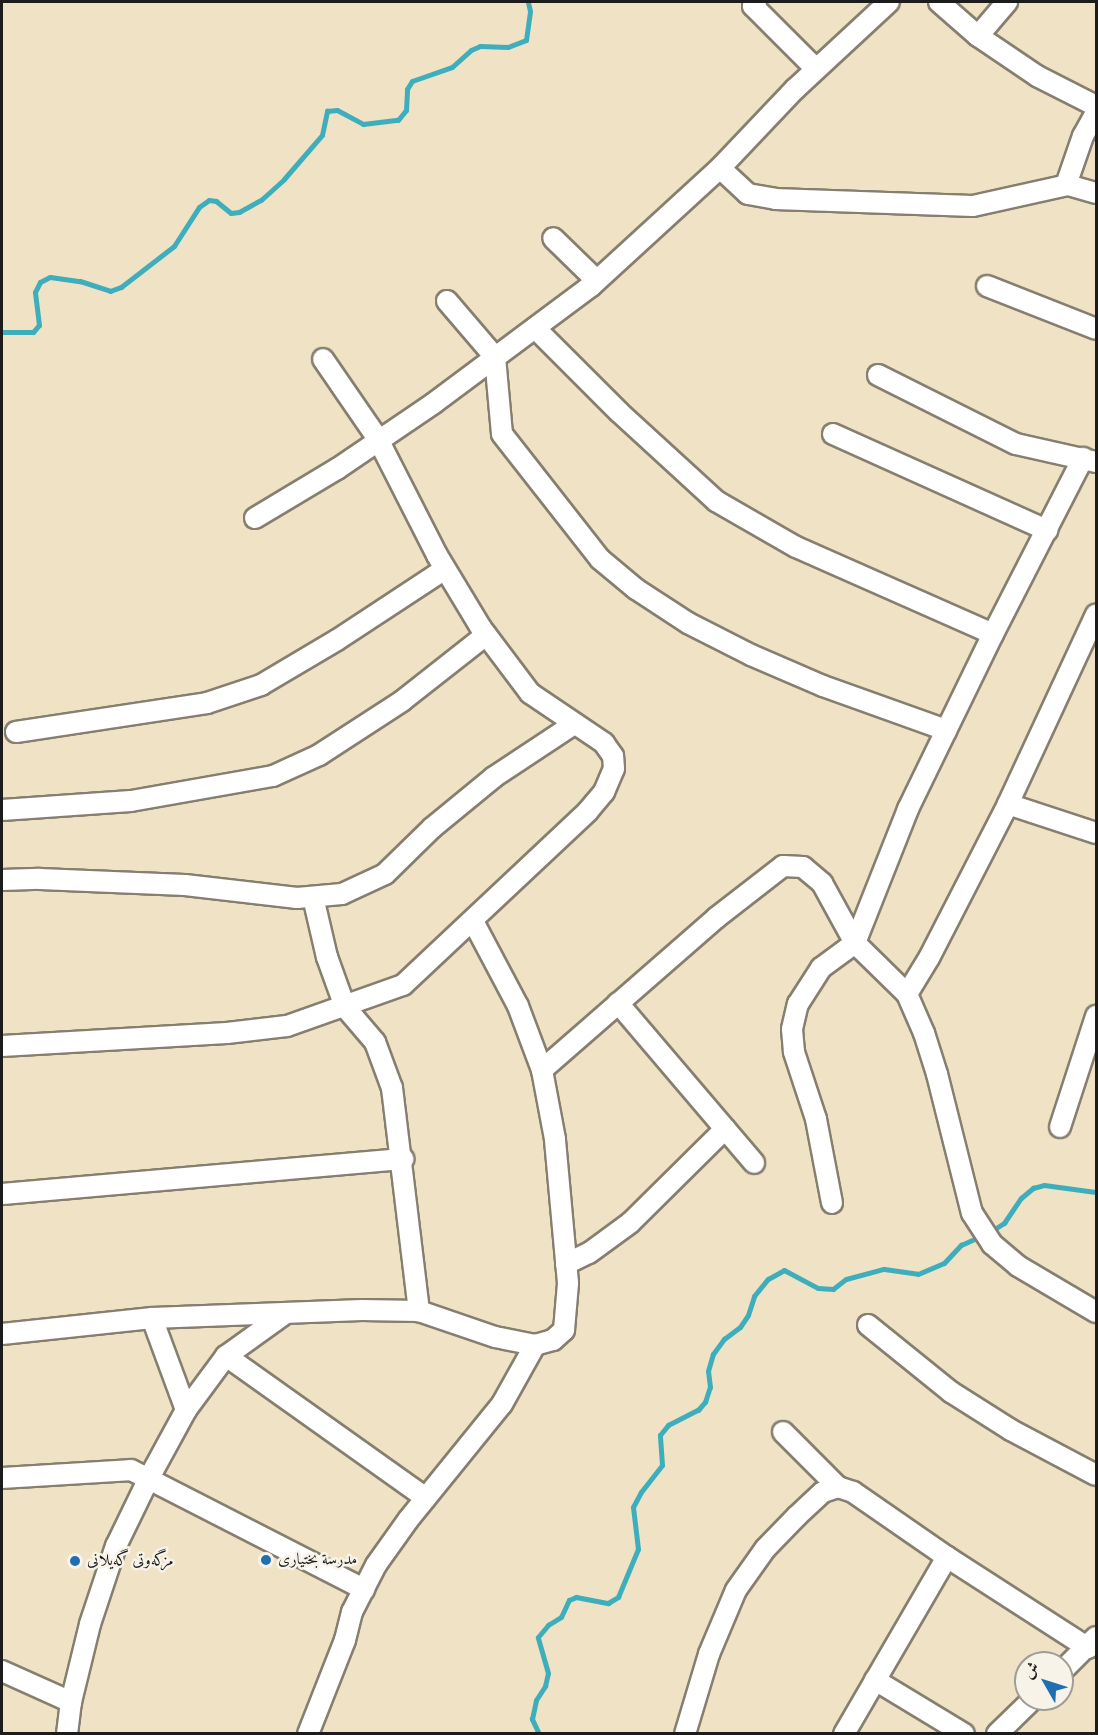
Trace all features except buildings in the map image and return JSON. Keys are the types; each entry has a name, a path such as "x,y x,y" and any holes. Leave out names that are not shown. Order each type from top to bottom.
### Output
{"street":[{"path":"756,2 753,6 816,69"},
{"path":"255,518 337,469 470,378 591,286 720,168 816,69 889,2"},
{"path":"939,2 978,36 1037,75 1096,106"},
{"path":"978,36 1008,2"},
{"path":"1066,185 1083,136 1096,113"},
{"path":"720,168 748,194 775,199 974,206 1066,185 1096,193"},
{"path":"553,238 592,276 591,286"},
{"path":"987,286 1096,329"},
{"path":"447,301 495,357 502,434 600,559 636,589 688,623 751,656 823,686 946,730"},
{"path":"535,328 619,412 716,501 796,547 993,634"},
{"path":"2,1046 227,1033 287,1026 403,986 588,811 604,792 614,769 613,756 604,743 530,693 486,635 445,569 378,439 323,358"},
{"path":"832,1203 816,1119 794,1052 792,1029 798,1004 820,968 855,943 908,809 946,730 1047,530 1090,460 1016,444 878,375"},
{"path":"833,434 1047,530"},
{"path":"16,732 207,703 261,685 337,640 445,569"},
{"path":"907,994 929,958 1008,804 1096,614"},
{"path":"2,810 130,801 273,776 328,749 402,701 486,635"},
{"path":"2,880 40,879 185,885 297,898 342,894 385,874 432,828 494,777 574,724"},
{"path":"1008,804 1096,833"},
{"path":"542,1070 716,918 783,866 803,867 822,883 855,943 907,994 924,1033 937,1074 972,1213 992,1244 1018,1266 1096,1312"},
{"path":"312,897 327,957 345,1007 375,1042 392,1088 403,1159 419,1311"},
{"path":"2,1334 152,1318 283,1315 362,1310 419,1311 495,1337 535,1345 553,1340 564,1330 566,1264 555,1138 542,1070 518,1006 472,921"},
{"path":"618,1003 753,1163"},
{"path":"1060,1127 1096,1016"},
{"path":"566,1264 589,1253 630,1223 725,1129"},
{"path":"2,1194 403,1159"},
{"path":"67,1734 71,1702 90,1623 113,1557 149,1478 186,1410 226,1356 283,1315"},
{"path":"152,1318 186,1410"},
{"path":"868,1325 951,1392 1011,1430 1096,1475"},
{"path":"308,1734 345,1640 352,1612 376,1565 426,1497 502,1404 535,1345"},
{"path":"226,1356 426,1497"},
{"path":"783,1432 838,1487 853,1492 947,1557 1092,1643 1074,1660"},
{"path":"2,1478 131,1470 363,1589"},
{"path":"685,1734 708,1654 736,1590 765,1549 797,1516 823,1492 838,1487"},
{"path":"844,1734 947,1557"},
{"path":"2,1671 71,1702"},
{"path":"874,1680 964,1734"},
{"path":"997,1734 1021,1711"}],"waterway":[{"path":"2,332 33,332 39,325 35,292 40,282 50,277 80,281 110,291 121,287 174,246 199,207 209,200 216,201 231,213 239,212 261,200 284,179 322,135 327,111 337,110 363,124 398,120 406,110 407,89 412,81 452,67 471,50 480,46 508,47 526,40 530,11 528,2"},
{"path":"990,1232 1004,1223 1021,1198 1033,1188 1044,1185 1096,1192"},
{"path":"539,1734 532,1719 536,1700 545,1686 548,1673 538,1637 548,1625 561,1617 569,1600 576,1597 608,1603 618,1597 638,1549 633,1507 641,1492 662,1465 660,1435 668,1425 698,1410 705,1402 710,1387 708,1371 713,1354 724,1339 740,1327 748,1315 754,1296 768,1279 784,1270 818,1288 833,1289 846,1279 884,1269 918,1274 944,1263 961,1245 981,1236"}],"place":[{"name":"مدرسة بختيارى","path":"266,1560"},
{"name":"مزگەوتی گەیلانی","path":"75,1561"}]}
